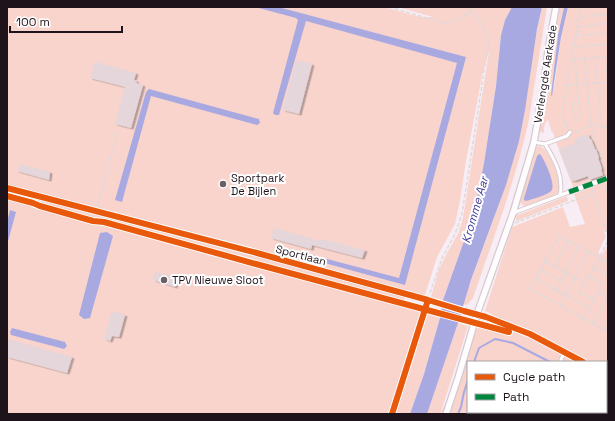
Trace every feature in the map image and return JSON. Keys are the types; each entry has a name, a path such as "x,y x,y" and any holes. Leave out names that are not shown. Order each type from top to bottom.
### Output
{"street":[{"name":"Verlengde Aarkade","path":"446,414 477,314 513,213 534,142 556,7"},
{"path":"569,192 606,178"},
{"name":"Sportlaan","path":"7,188 257,253 436,302 464,312 477,314 530,334 581,361"}],"lane":[{"path":"534,142 545,144 567,136 570,132"},
{"path":"545,144 558,171 562,187 560,195"},
{"path":"513,213 569,192"},
{"path":"560,361 564,353"}],"path":[{"path":"389,7 444,23 450,22 471,11 473,7"},
{"path":"582,7 567,85 563,115 564,123 570,132 574,133 594,124 608,128"},
{"path":"428,300 442,258 456,234 462,214 487,55 489,39 484,26 471,11"},
{"path":"580,17 608,14"},
{"path":"578,27 608,23"},
{"path":"576,36 608,33"},
{"path":"574,47 608,44"},
{"path":"572,60 607,56 608,85"},
{"path":"585,58 591,126 606,178 608,193"},
{"path":"595,58 602,127"},
{"path":"572,102 574,119 578,120 580,116 575,59"},
{"path":"567,85 608,82"},
{"path":"97,211 118,130"},
{"path":"590,184 607,227 608,235"},
{"path":"508,226 594,193"},
{"path":"608,262 559,236 530,289 608,332"},
{"path":"555,266 568,241"},
{"path":"594,300 579,292 600,258 608,241"},
{"path":"556,290 579,246"},
{"path":"560,306 589,252"},
{"path":"545,261 584,282"},
{"path":"594,268 608,275"},
{"path":"541,270 561,281"},
{"path":"584,319 603,284 589,277"},
{"path":"536,279 590,308"},
{"path":"593,324 608,297 599,292"},
{"path":"604,330 608,323"},
{"path":"607,402 608,393"}],"shaded area":[{"name":"Sportpark De Bijlen","path":"7,7 384,7 420,17 433,17 397,7 512,7 505,20 501,35 496,86 484,163 474,213 443,300 431,297 439,269 458,234 463,218 489,51 482,76 455,224 437,257 425,295 407,290 402,306 440,318 424,374 410,414 7,414"},
{"path":"542,7 547,7 524,142 504,209 473,298 467,305 463,304 499,204 518,142"},
{"path":"559,7 564,7 558,35 551,96 555,83 561,37 568,7 608,7 608,175 573,187 548,120 544,127 544,133 539,131"},
{"path":"538,146 542,147 547,152 556,170 559,183 558,193 524,206 521,204 520,200 535,150"},
{"path":"608,181 608,233 603,231 606,236 598,253 602,255 608,245 608,414 427,414 458,323 468,326 441,412 461,374 475,331 479,327 485,328 492,314 485,311 512,227 563,207 570,227 585,224 574,194"},
{"path":"567,196 568,201 517,221 515,216"}],"water":[{"path":"255,7 278,7 466,57 405,285 277,250 276,248 278,246 399,278 457,63 306,21 279,115 275,115 273,113 298,20 296,18"},
{"name":"Kromme Aar","path":"512,7 542,7 537,29 519,141 506,185 471,280 427,414 410,414 424,374 440,318 443,300 474,213 484,163 496,86 501,35 505,20"},
{"path":"564,7 568,7 561,37 552,96 558,35"},
{"path":"149,89 259,119 260,123 257,125 151,96 122,202 115,200 146,92"},
{"path":"539,154 543,158 550,174 553,185 552,189 545,195 526,201 524,198 537,156"},
{"path":"10,210 16,212 7,245 7,222"},
{"path":"107,232 113,236 90,318 84,319 79,315 100,233"},
{"path":"12,328 65,342 67,346 64,349 11,335 10,332"}],"building":[{"path":"296,60 312,64 299,114 283,110"},
{"path":"95,62 136,73 134,80 137,81 136,83 143,85 131,128 115,124 125,87 90,78"},
{"path":"588,134 596,149 603,175 589,180 588,176 571,181 559,150 576,143 574,139"},
{"path":"20,164 50,172 49,180 17,171"},
{"path":"274,228 320,241 321,239 365,250 362,258 312,245 311,249 271,238"},
{"path":"155,272 177,278 175,287 153,280"},
{"path":"112,311 125,315 119,337 112,336 110,341 104,339"},
{"path":"7,339 72,357 67,373 7,357"}],"waterway":[{"path":"474,361 479,348 495,339 513,343 548,361"},
{"path":"458,414 467,383"}],"marked path":[{"path":"569,192 608,178"}],"cycle path":[{"path":"7,188 257,253 486,317 530,334 581,361"},
{"path":"7,196 93,221 104,222 509,332"},
{"path":"392,414 427,303"}],"place":[{"name":"Sportpark De Bijlen","path":"223,184"},
{"name":"TPV Nieuwe Sloot","path":"164,280"}]}
